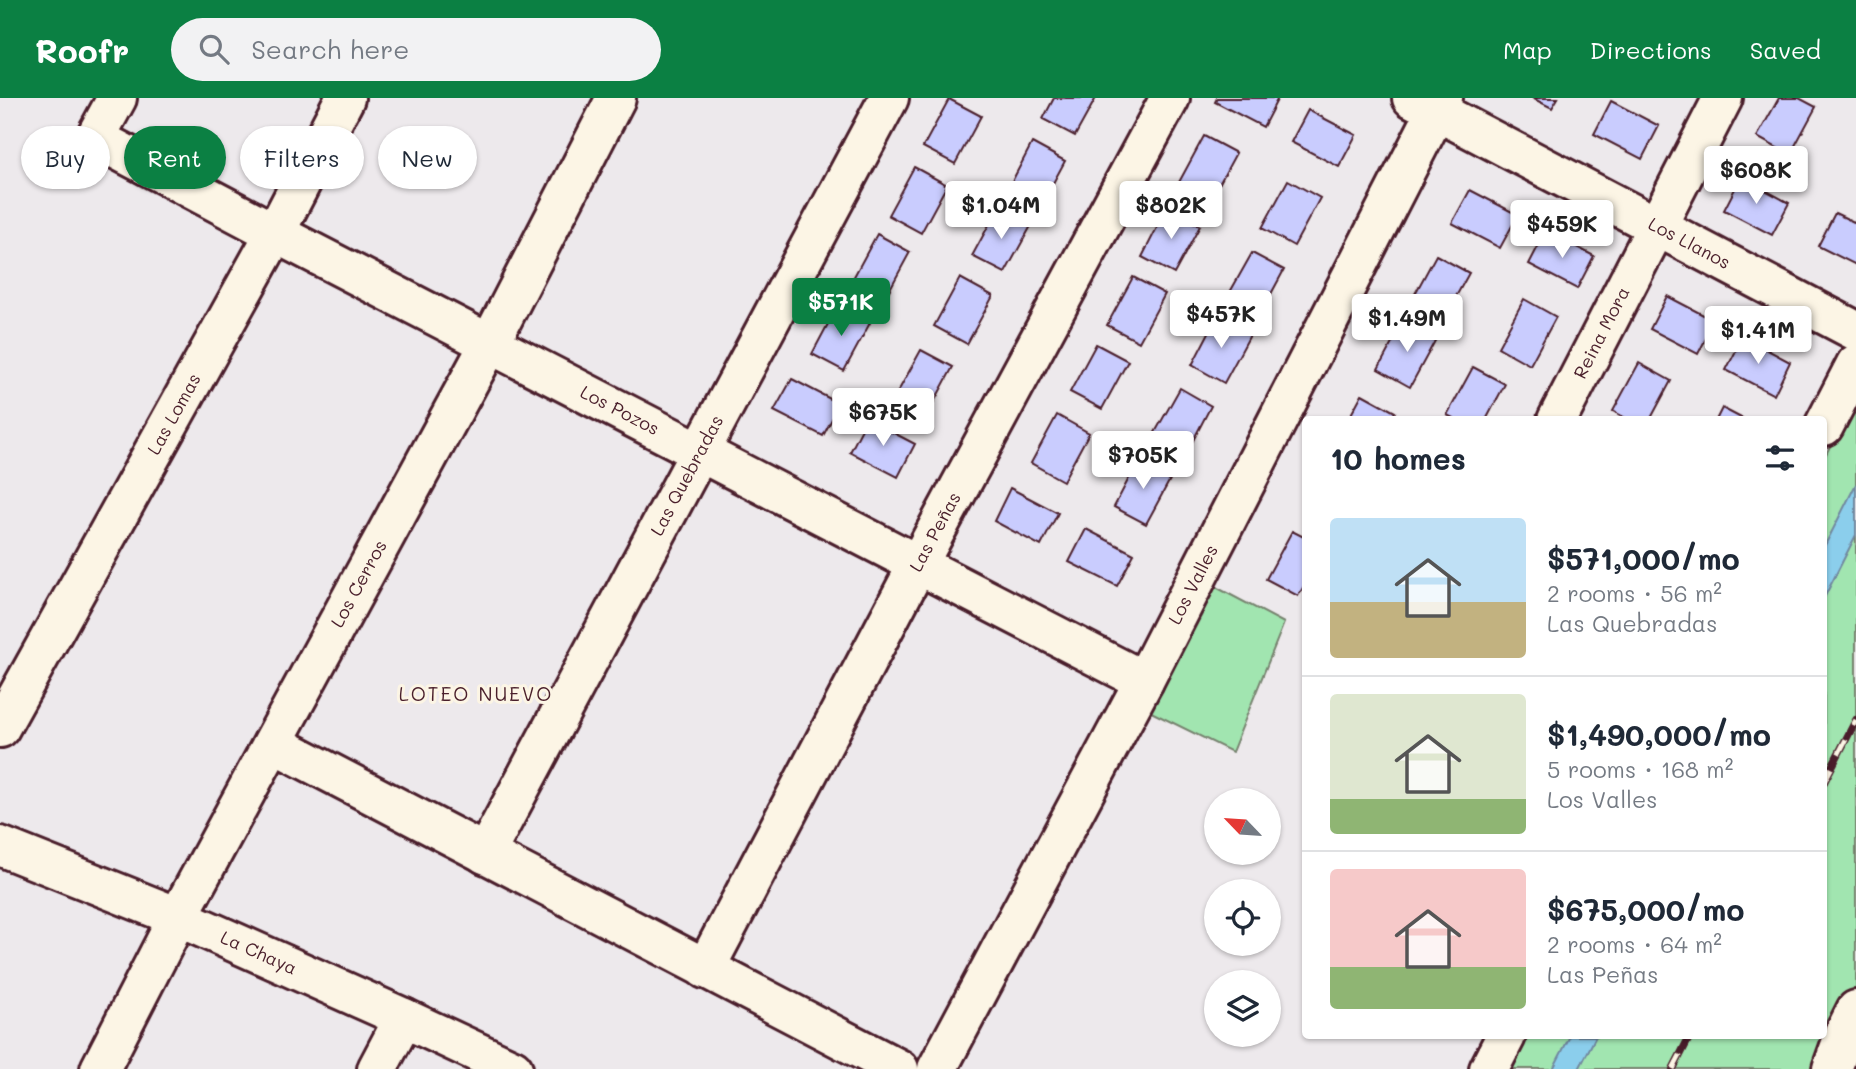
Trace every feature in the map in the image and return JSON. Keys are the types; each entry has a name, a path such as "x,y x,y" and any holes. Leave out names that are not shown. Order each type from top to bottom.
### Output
{"street":[{"name":"Los Pozos","path":"117,98 95,138 1144,681"},
{"name":"Las Lomas","path":"0,728 275,233 345,98"},
{"name":"Los Cerros","path":"100,1069 178,917 490,343 616,98"},
{"name":"Las Quebradas","path":"485,854 889,98"},
{"name":"Las Peñas","path":"705,969 918,564 1170,98"},
{"name":"Reina Mora","path":"1559,416 1723,98"},
{"name":"Los Llanos","path":"1431,102 1658,227 1856,331"},
{"name":"Los Valles","path":"937,1069 1144,681 1431,102"},
{"path":"1827,420 1856,364"},
{"path":"274,743 899,1069"},
{"name":"La Chaya","path":"0,846 178,917 513,1069"},
{"path":"377,1069 404,1018"},
{"path":"1821,1069 1851,1020"},
{"path":"1832,1069 1851,1020"},
{"path":"1489,1069 1504,1039"}],"green space":[{"path":"1856,396 1856,999 1819,1069 1505,1069 1520,1039 1827,1039 1827,452"},
{"path":"1212,585 1284,623 1232,752 1147,710"}],"water":[{"path":"1856,484 1856,535 1827,592 1827,541"},
{"path":"1568,1039 1594,1039 1579,1069 1553,1069"}],"building":[{"path":"1054,98 1096,98 1075,136 1043,119"},
{"path":"1217,98 1278,98 1263,127 1215,102"},
{"path":"1532,98 1558,98 1552,108"},
{"path":"1779,98 1799,98 1816,107 1790,155 1757,137"},
{"path":"949,99 981,116 955,164 923,147"},
{"path":"1611,101 1659,126 1642,159 1594,134"},
{"path":"1308,110 1356,135 1339,167 1291,142"},
{"path":"1204,136 1236,153 1210,201 1178,184"},
{"path":"1032,143 1065,161 1039,209 1007,191"},
{"path":"914,167 947,185 921,233 888,215"},
{"path":"1741,177 1789,203 1772,235 1724,210"},
{"path":"1288,180 1320,198 1294,246 1262,228"},
{"path":"1470,190 1518,215 1500,248 1452,223"},
{"path":"998,208 1031,226 1005,273 972,256"},
{"path":"1167,208 1200,226 1174,274 1142,257"},
{"path":"1835,213 1856,223 1856,265 1818,246"},
{"path":"1546,231 1594,256 1577,289 1529,264"},
{"path":"877,234 910,252 884,300 851,282"},
{"path":"1252,253 1284,270 1258,318 1225,301"},
{"path":"1436,255 1469,273 1443,320 1410,303"},
{"path":"1133,277 1165,294 1139,342 1107,325"},
{"path":"960,278 993,296 967,344 934,326"},
{"path":"1667,296 1715,321 1698,354 1650,329"},
{"path":"1524,299 1556,317 1530,365 1498,347"},
{"path":"838,305 870,323 844,371 812,354"},
{"path":"1217,317 1250,335 1224,383 1192,365"},
{"path":"1404,321 1436,339 1410,387 1378,369"},
{"path":"1743,337 1790,362 1774,395 1726,370"},
{"path":"1096,344 1128,361 1102,409 1070,392"},
{"path":"921,350 953,367 927,415 895,397"},
{"path":"1639,363 1671,381 1652,416 1622,416 1613,411"},
{"path":"1473,367 1505,384 1488,416 1447,415"},
{"path":"792,379 840,404 823,436 774,411"},
{"path":"1180,388 1211,406 1186,454 1153,436"},
{"path":"1362,394 1395,412 1393,416 1350,416"},
{"path":"1722,408 1737,416 1718,416"},
{"path":"1057,415 1089,433 1063,481 1031,463"},
{"path":"867,419 915,444 898,477 850,452"},
{"path":"1139,459 1172,476 1146,524 1114,507"},
{"path":"1010,488 1058,513 1041,546 994,521"},
{"path":"1086,529 1134,554 1117,586 1069,562"},
{"path":"1292,531 1302,536 1302,590 1298,596 1266,579"}],"railway":[{"path":"1827,776 1856,720"},
{"path":"1673,1069 1688,1039"}],"district":[{"name":"LOTEO NUEVO","path":"476,694"}]}
